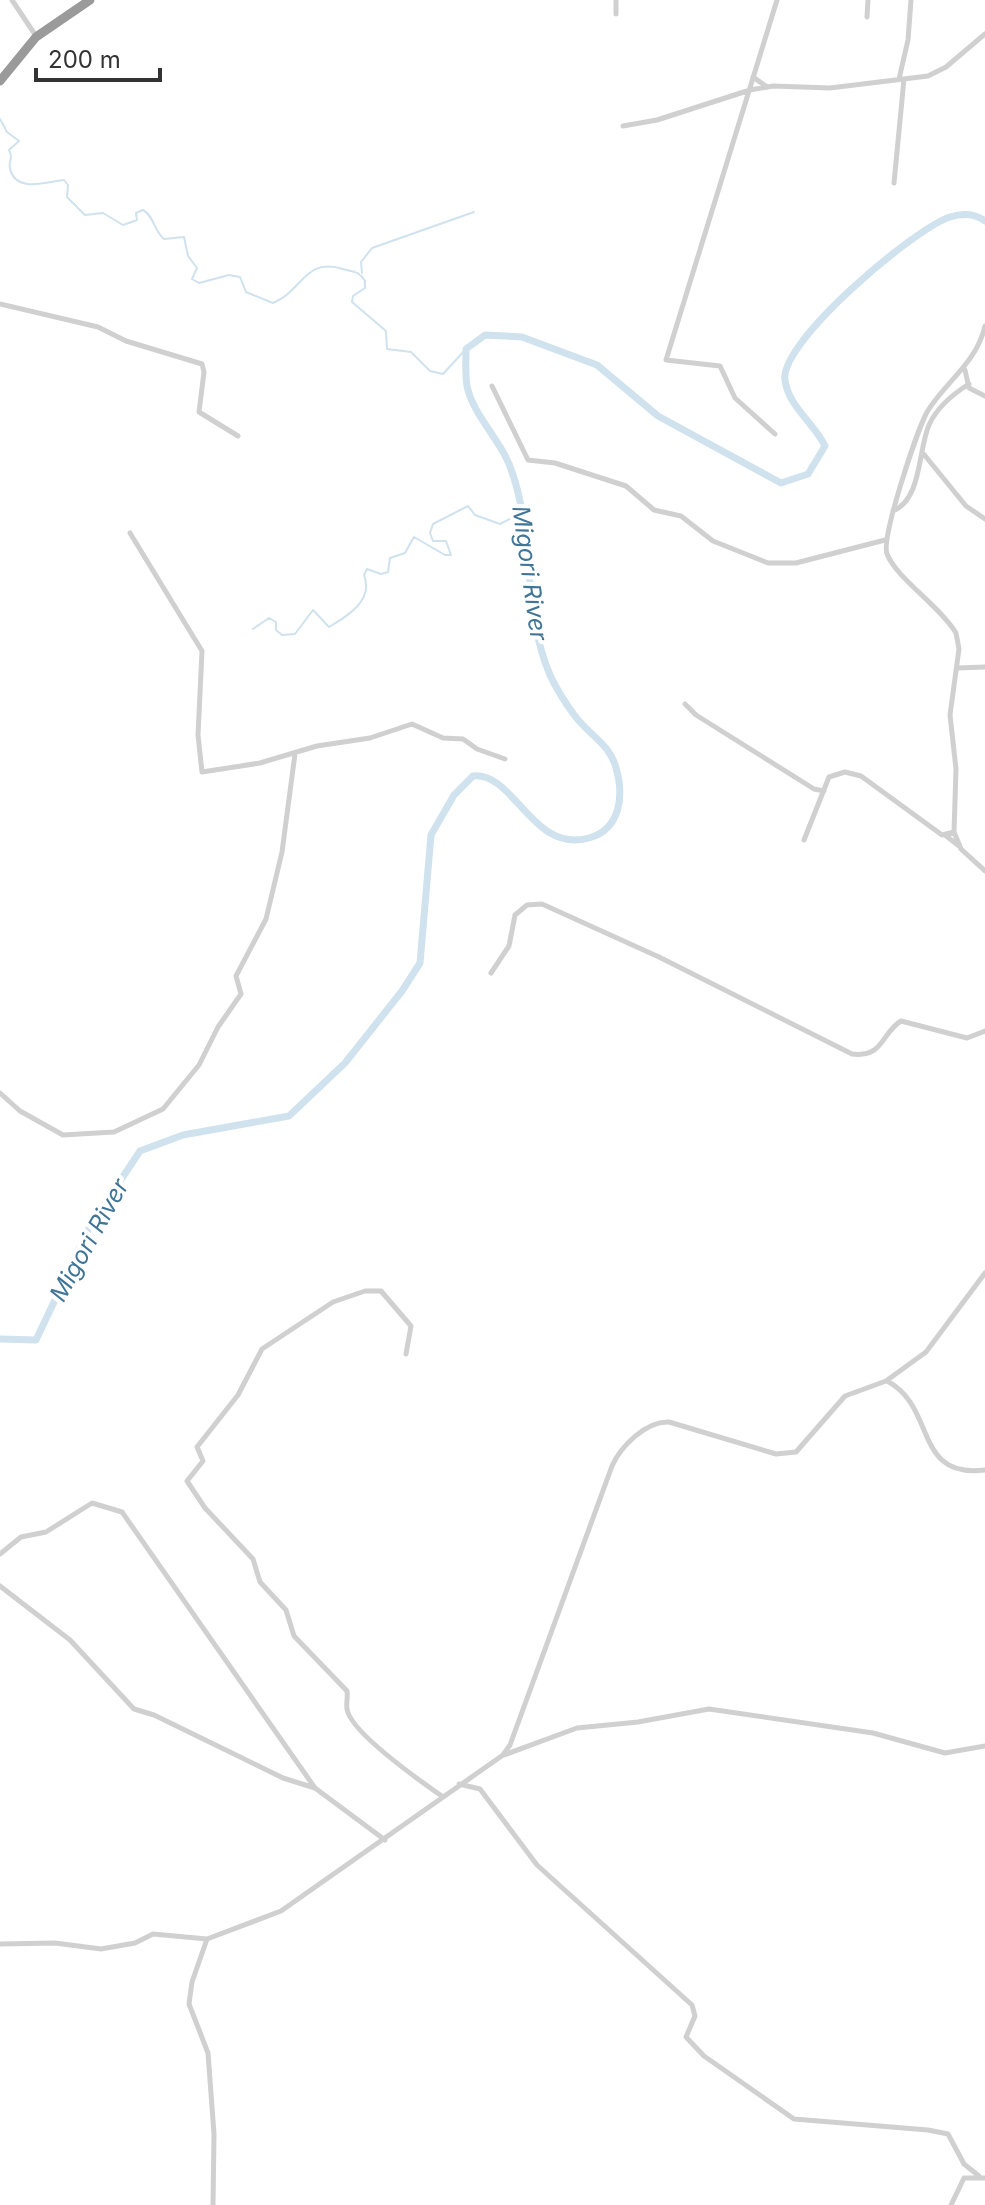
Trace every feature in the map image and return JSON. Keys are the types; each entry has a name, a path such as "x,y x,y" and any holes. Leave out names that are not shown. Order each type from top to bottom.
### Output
{"highway":[{"path":"0,81 36,37 90,0"}],"street":[{"path":"12,0 36,37"},
{"path":"616,0 616,14"},
{"path":"775,434 735,398 720,366 666,360 777,0"},
{"path":"867,17 868,0"},
{"path":"894,183 911,0"},
{"path":"623,126 657,120 767,87 830,88 902,79 943,70 985,34"},
{"path":"753,77 767,87"},
{"path":"0,304 98,327 126,341 202,364 204,372 199,412 238,436"},
{"path":"887,553 886,540 893,511 920,426 935,401 965,369 981,341 985,326"},
{"path":"965,369 970,389 985,396"},
{"path":"893,511 906,500 928,427 936,413 969,384"},
{"path":"492,386 528,460 555,463 626,486 654,510 681,516 713,541 764,562 788,565 886,540"},
{"path":"922,452 964,505 985,519"},
{"path":"130,533 202,651 198,735 202,771 370,738 413,724 443,738 463,739 477,749 505,759"},
{"path":"876,544 952,627 959,649 950,715 956,769 954,832 959,846"},
{"path":"957,668 985,667"},
{"path":"685,704 750,750 814,789 824,791"},
{"path":"0,1093 20,1111 63,1135 114,1132 163,1109 199,1065 218,1027 241,994 236,976 266,919 282,852 295,754"},
{"path":"804,840 832,775 858,774 945,835 985,871"},
{"path":"945,835 954,832"},
{"path":"491,973 509,946 515,915 527,905 542,904 659,957 852,1054 868,1054 881,1047 901,1021 967,1038 985,1031"},
{"path":"503,1755 515,1732 608,1476 616,1458 628,1444 650,1426 664,1421 764,1452 790,1454 804,1446 822,1418 845,1396 896,1375 939,1337 985,1273"},
{"path":"406,1354 411,1326 381,1291 365,1291 322,1308 279,1336 255,1357 238,1395 197,1447 203,1461 187,1481 205,1508 253,1559 260,1582 285,1609 294,1636 347,1691 347,1711 352,1719 389,1758 443,1797"},
{"path":"896,1375 900,1389 920,1416 937,1458 955,1469 985,1470"},
{"path":"886,1381 900,1389"},
{"path":"0,1554 21,1537 46,1532 92,1503 122,1512 315,1788 385,1840"},
{"path":"0,1586 76,1646 135,1710 154,1715 291,1782 315,1788"},
{"path":"0,1944 55,1943 101,1949 135,1943 153,1934 207,1939 281,1911 503,1755 588,1725 638,1722 709,1709 873,1733 945,1753 985,1746"},
{"path":"515,1732 526,1748"},
{"path":"478,1771 480,1789 537,1865 692,2005 695,2016 686,2037 704,2056 794,2119 948,2134 964,2164 982,2177"},
{"path":"459,1784 480,1789"},
{"path":"207,1939 195,1969 189,2004 208,2053 214,2134 213,2205"},
{"path":"951,2205 964,2178 964,2164"},
{"path":"964,2178 982,2177"}],"waterway":[{"path":"0,119 7,132 19,141 9,150 13,177 26,184 64,180 68,185 67,197 85,215 103,213 123,225 137,220 136,213 143,210 164,239 184,237 188,256 197,268 192,279 199,283 229,275 240,277 246,292 273,303 283,298 312,271 330,267 350,271 365,281 365,288 353,296 352,302 386,331 387,349 411,352 430,371 443,374 466,349"},
{"path":"362,273 361,262 372,248 474,212"},
{"name":"Migori River","path":"0,1339 36,1340 89,1228 140,1151 183,1135 289,1116 345,1063 420,963 431,835 454,795 473,776 488,778 501,786 538,824 569,840 600,834 614,819 620,789 613,760 565,701 550,675 541,650 519,497 508,461 470,397 466,381 466,349 485,335 522,337 597,365 658,416 781,483 808,474 825,446 791,398 785,380 789,363 803,340 852,288 933,226 964,214 985,221"},
{"path":"253,629 269,618 276,622 276,630 282,635 295,634 313,610 329,627 362,600 367,569 381,574 388,572 390,558 405,553 414,537 445,555 451,555 446,541 433,541 430,533 433,524 468,506 475,515 500,524 523,512"}]}
